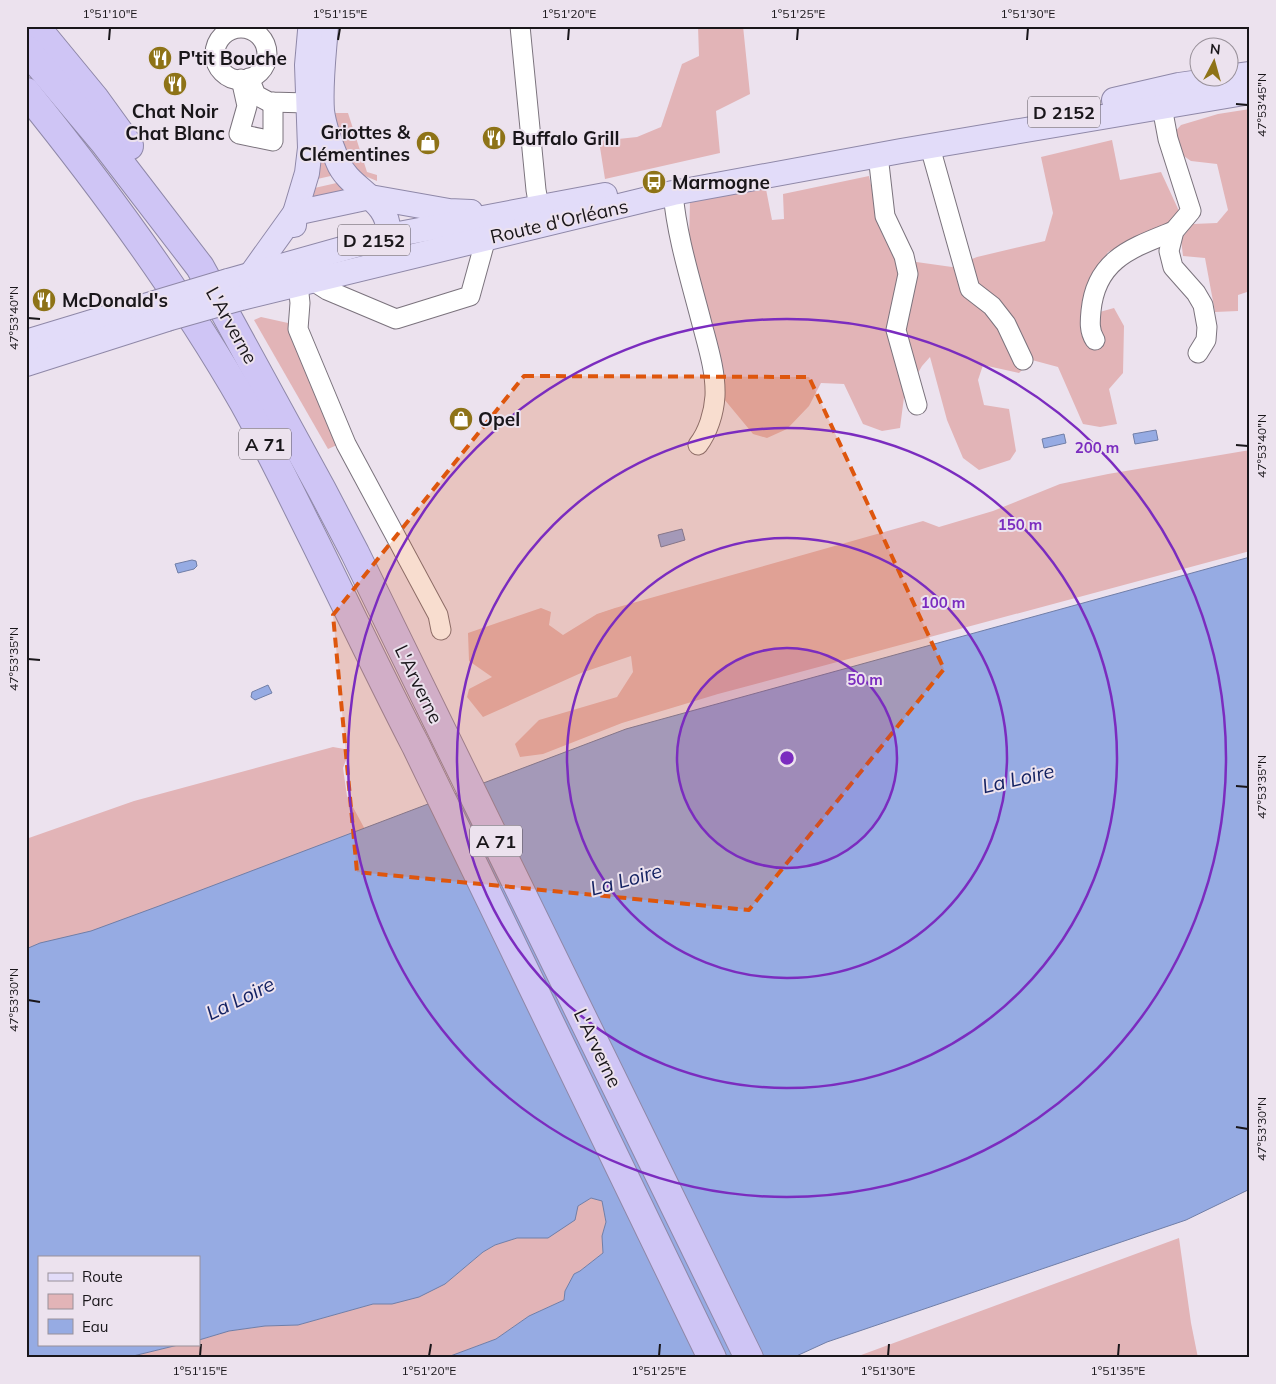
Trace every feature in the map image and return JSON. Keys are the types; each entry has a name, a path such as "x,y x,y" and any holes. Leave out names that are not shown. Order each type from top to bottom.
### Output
{"highway":[{"path":"35,26 95,99 179,217 200,267"},
{"name":"L'Arverne","path":"26,49 104,142 200,267 322,490 749,1358"},
{"name":"L'Arverne","path":"26,92 95,179 142,243 203,335 244,404 296,503 416,746 712,1358"},
{"path":"26,115 127,242 142,243"}],"main road":[{"path":"306,282 293,242 295,213 307,173 310,148 306,65 311,26"},
{"path":"326,26 322,112 338,164 382,209 387,221 388,236 375,267"},
{"name":"Route d'Orléans","path":"234,289 252,273 388,236 497,214 1043,116 1188,84"},
{"name":"Route d'Orléans","path":"26,364 163,311 234,289 306,282 375,267 673,193 878,155 1250,92"},
{"path":"252,273 295,213 370,197 449,211 497,214"},
{"name":"Route d'Orléans","path":"30,339 163,311"}],"street":[{"path":"520,26 539,207"},
{"path":"247,28 261,37 267,53 266,61 256,74 245,79 232,78 218,66 215,58 213,33 247,28"},
{"path":"245,79 247,106 239,134 273,141 273,102"},
{"path":"245,79 256,95 269,102 308,103"},
{"path":"1162,107 1168,139 1191,211 1174,231 1169,251 1173,267 1203,304 1207,327 1206,340 1198,353"},
{"path":"930,147 970,289 992,306 1001,318 1023,360"},
{"path":"878,155 885,216 904,256 908,274 896,330 917,405"},
{"path":"673,193 676,221 711,361 715,396 706,435 698,446"},
{"path":"1094,340 1090,334 1092,297 1102,275 1119,256 1140,244 1174,231"},
{"path":"441,630 438,615 346,444 298,329 300,303 306,282 396,320 470,296 486,238"}],"highlighted area":[{"path":"524,376 809,377 944,669 749,910 357,872 333,615"}],"green space":[{"path":"698,26 743,26 750,94 716,111 720,153 605,179 599,141 637,137 661,127 682,64 699,56"},
{"path":"1250,109 1250,291 1238,295 1238,311 1215,312 1205,258 1183,256 1181,239 1193,224 1217,223 1228,210 1217,164 1191,161 1178,152 1173,134 1181,125 1218,114"},
{"path":"335,113 348,113 367,172 377,175 377,181 360,174 340,147"},
{"path":"317,133 335,175 313,180"},
{"path":"1112,140 1120,180 1161,172 1179,211 1165,227 1108,252 1088,286 1082,317 1114,308 1124,326 1123,373 1109,389 1117,424 1100,427 1083,424 1058,367 1032,360 1019,373 983,365 978,380 984,405 1009,409 1016,451 1010,460 979,470 963,458 947,420 930,357 922,366 904,397 900,428 882,431 863,424 844,384 821,383 809,406 787,429 767,438 753,434 724,399 689,243 690,200 765,184 772,220 784,219 783,194 869,176 882,234 895,259 952,267 977,257 1045,241 1053,213 1041,157"},
{"path":"341,182 350,189 308,200 310,189"},
{"path":"261,317 288,323 337,445 328,449 254,320"},
{"path":"1250,450 1250,551 718,694 622,723 543,754 520,757 515,744 539,720 617,697 633,672 631,656 581,673 483,717 467,697 469,689 492,677 469,661 468,633 541,608 551,612 549,625 563,635 597,614 615,608 923,521 939,527 993,511 1060,484"},
{"path":"333,747 350,750 343,768 347,796 368,835 26,956 26,839 134,801"},
{"path":"591,1198 602,1200 606,1222 602,1236 603,1253 574,1274 565,1291 564,1300 529,1316 496,1339 445,1358 125,1358 174,1346 200,1346 200,1340 229,1331 265,1326 298,1325 373,1304 392,1304 445,1284 483,1252 495,1245 517,1238 548,1238 578,1206"},
{"path":"1179,1238 1198,1358 853,1358"}],"water":[{"path":"1156,430 1158,440 1135,444 1133,434"},
{"path":"1064,434 1066,443 1044,448 1042,439"},
{"path":"682,529 685,540 661,547 658,535"},
{"name":"La Loire","path":"1250,557 1250,1189 1186,1220 827,1342 792,1358 445,1358 496,1339 529,1316 564,1300 565,1291 574,1274 603,1253 602,1236 606,1222 602,1201 591,1198 578,1206 575,1220 548,1238 517,1238 495,1245 483,1252 445,1284 419,1297 392,1304 373,1304 298,1325 265,1326 229,1331 200,1340 200,1256 38,1256 38,1346 174,1346 125,1358 26,1358 26,949 40,943 91,931 626,729"},
{"path":"192,560 196,561 197,566 194,569 178,573 175,564"},
{"path":"268,685 272,693 255,700 251,697 252,692"}],"place":[{"name":"P'tit Bouche","path":"160,58"},
{"name":"Chat Noir Chat Blanc","path":"175,84"},
{"name":"Buffalo Grill","path":"494,138"},
{"name":"Griottes & Clémentines","path":"428,143"},
{"name":"Marmogne","path":"654,182"},
{"name":"McDonald's","path":"44,300"},
{"name":"Opel","path":"461,419"}]}
